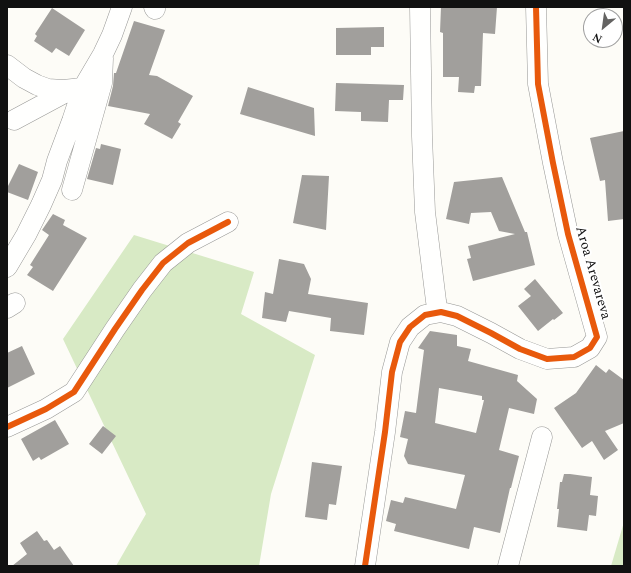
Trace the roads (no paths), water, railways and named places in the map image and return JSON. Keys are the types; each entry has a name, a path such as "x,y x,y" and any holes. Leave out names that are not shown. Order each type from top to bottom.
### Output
{"street":[{"path":"14,120 76,89 103,54 112,35 122,7"},
{"path":"366,566 392,372 400,342 410,327 424,315 438,312 425,212 420,7"},
{"name":"Aroa Arevareva","path":"438,312 457,316 520,349 547,359 574,357 590,348 597,337 568,234 538,84 536,7"},
{"path":"72,190 102,83 103,54"},
{"path":"7,65 24,78 48,89 76,89"},
{"path":"7,267 42,205 52,180 56,161 72,121 76,89"},
{"path":"7,427 46,409 74,392 114,329 163,263 188,243 228,222"},
{"path":"508,566 542,437"}]}
